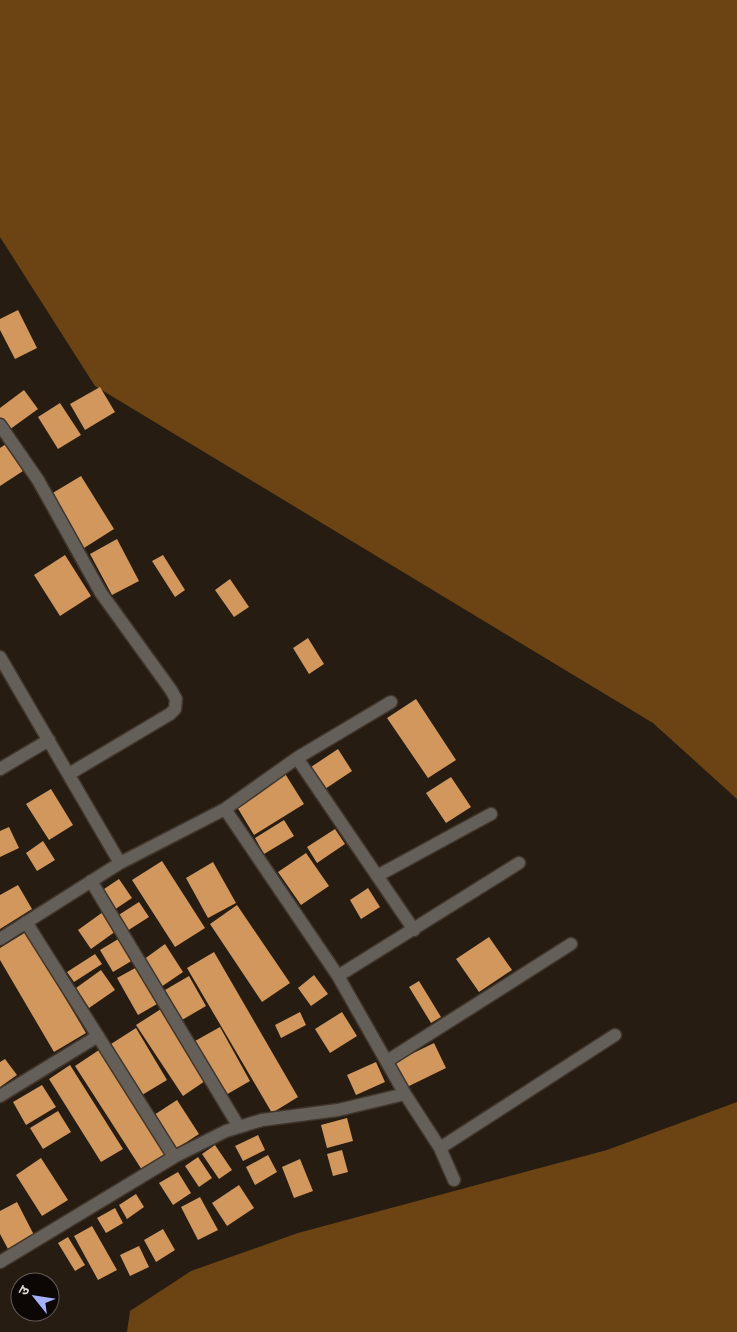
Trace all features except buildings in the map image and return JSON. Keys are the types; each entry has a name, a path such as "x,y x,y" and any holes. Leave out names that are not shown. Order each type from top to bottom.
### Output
{"street":[{"path":"0,425 38,480 101,593 176,699 175,709 170,714 69,774"},
{"path":"0,657 120,863"},
{"path":"0,939 120,863 224,809 297,758 391,702"},
{"path":"0,770 49,740"},
{"path":"297,758 414,930"},
{"path":"224,809 338,976 405,1094 440,1148 454,1180"},
{"path":"377,876 490,814"},
{"path":"338,976 519,863"},
{"path":"91,881 238,1127"},
{"path":"26,922 174,1157"},
{"path":"387,1061 571,944"},
{"path":"440,1148 615,1035"},
{"path":"0,1096 98,1036"},
{"path":"0,1262 174,1157 226,1131 262,1120 338,1110 405,1094"}],"shaded area":[{"path":"0,0 737,0 737,799 653,723 95,386 0,237"},
{"path":"737,1102 737,1332 127,1332 130,1311 191,1271 298,1233 607,1150"}]}
